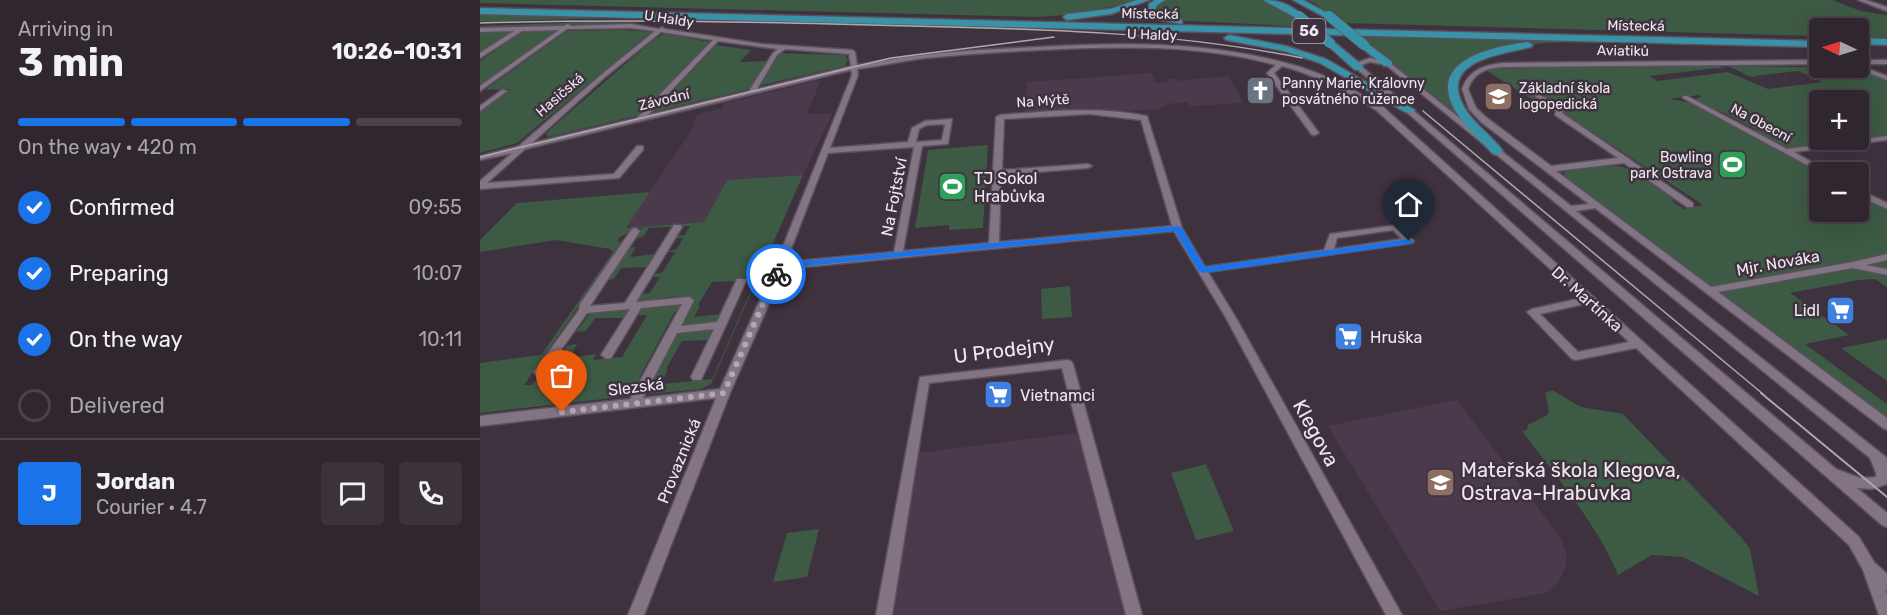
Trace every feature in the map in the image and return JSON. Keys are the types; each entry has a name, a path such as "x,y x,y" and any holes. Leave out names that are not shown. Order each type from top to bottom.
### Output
{"highway":[{"name":"56","path":"986,22 1087,15 1145,0"},
{"name":"56","path":"1161,0 1153,4 1150,9 1157,16 1169,20 1281,27"},
{"name":"56","path":"1267,0 1284,6 1299,16 1359,68"},
{"name":"56","path":"1297,0 1329,16 1388,64"},
{"name":"Místecká","path":"481,10 1633,40 1809,42"},
{"name":"56","path":"986,22 1188,34 1272,45 1323,60 1374,89 1394,104 1409,110"},
{"name":"Místecká","path":"986,22 1281,27 1809,42"},
{"name":"56","path":"1497,151 1467,118 1455,99 1453,83 1459,69 1465,64 1483,54 1510,47 1562,42 1633,40"},
{"path":"1869,44 1887,44"}],"street":[{"path":"1861,0 1887,7"},
{"name":"U Haldy","path":"480,30 622,25 662,29 782,49 852,52"},
{"path":"480,90 568,26"},
{"path":"480,56 522,28"},
{"name":"Hasičská","path":"480,186 608,71 662,29"},
{"path":"640,119 717,39"},
{"name":"U Haldy","path":"855,67 913,58 1052,48 1146,46 1198,50 1281,64"},
{"path":"751,93 775,54 782,49"},
{"name":"Provaznická","path":"636,615 724,393 780,266 855,75 852,52"},
{"path":"1359,68 1358,64 1364,61 1388,64"},
{"name":"Aviatiků","path":"1550,169 1477,113 1467,95 1467,83 1477,71 1497,65 1809,62"},
{"path":"1869,63 1887,62"},
{"path":"1281,64 1270,73 1315,133"},
{"name":"Dr. Martínka","path":"1281,64 1311,72 1356,91 1379,108 1854,541 1869,567 1887,615"},
{"name":"Dr. Martínka","path":"1388,64 1887,465"},
{"name":"Závodní","path":"480,158 855,67"},
{"name":"Dr. Martínka","path":"1359,68 1887,521"},
{"path":"1869,69 1887,78"},
{"path":"480,90 504,91 480,109"},
{"path":"1537,95 1560,111 1558,113 1690,205"},
{"name":"Na Obecní","path":"1685,97 1809,163"},
{"name":"Na Mýtě","path":"994,245 1000,117 1093,111 1123,113 1144,118"},
{"name":"Klegova","path":"1144,118 1177,228 1203,270 1394,615"},
{"path":"1786,151 1887,138"},
{"path":"1873,140 1887,146"},
{"name":"Na Fojtství","path":"824,151 915,144 898,255"},
{"path":"480,186 616,176 640,148"},
{"path":"1550,169 1625,160"},
{"path":"997,173 1088,166"},
{"path":"1448,172 1475,168"},
{"path":"1550,169 1887,425"},
{"path":"1869,197 1887,206"},
{"path":"1569,209 1598,206"},
{"path":"1203,270 1328,253 1409,241 1395,226 1333,236 1328,253"},
{"path":"607,356 677,227"},
{"path":"780,266 1177,228"},
{"path":"552,371 540,372 584,310 585,304 635,231"},
{"name":"Mjr. Nováka","path":"1709,290 1887,257"},
{"name":"Mjr. Nováka","path":"1853,265 1887,272"},
{"path":"697,377 741,281"},
{"path":"584,310 689,300 634,404"},
{"path":"1589,300 1532,312 1576,356 1637,344"},
{"path":"674,330 721,325"},
{"name":"U Prodejny","path":"884,615 924,380 1067,364 1134,615"},
{"name":"Slezská","path":"480,421 724,393"},
{"name":"Dr. Martínka","path":"1824,467 1857,482 1877,483 1883,480 1883,473 1869,450"},
{"name":"Dr. Martínka","path":"1869,567 1887,584"}],"shaded area":[{"path":"1152,73 1156,83 1168,82 1167,79 1175,79 1175,81 1229,76 1243,103 1190,106 1188,102 1168,104 1159,109 1148,110 1105,109 1027,113 1026,82"},
{"path":"821,80 807,114 833,113 803,175 727,180 704,222 625,228 696,124 693,123 698,114 724,108 722,104"},
{"name":"Mateřská škola Klegova, Ostrava-Hrabůvka","path":"1457,400 1561,538 1567,557 1566,566 1558,583 1546,593 1440,611 1328,426"},
{"path":"1085,432 1134,615 884,615 911,454"}],"green space":[{"path":"480,0 1138,0 1078,14 1036,17 480,3"},
{"path":"1161,0 1267,0 1276,3 1311,27 1169,20 1150,7"},
{"path":"1306,0 1832,0 1861,11 1887,15 1887,38 1869,37 1869,18 1809,18 1809,36 1344,23 1313,2"},
{"path":"480,13 637,17 480,22"},
{"path":"646,22 480,28 480,26"},
{"path":"513,31 480,52 480,32"},
{"path":"558,31 480,86 480,61 522,32"},
{"path":"567,31 651,32 517,143 480,153 480,112 510,89 485,90"},
{"path":"665,33 709,42 640,115 548,137 546,133 652,41"},
{"path":"1349,33 1633,40 1544,43 1510,47 1459,69 1455,99 1497,151"},
{"path":"716,45 751,50 740,62 768,61 749,89 653,112"},
{"path":"779,53 842,55 846,56 848,61 844,66 758,86"},
{"path":"1718,66 1724,69 1649,76 1657,81 1728,72 1768,89 1823,82 1814,78 1869,78 1869,73 1887,80 1887,136 1869,138 1869,90 1809,90 1809,146 1789,148 1753,131 1757,130 1718,110 1703,106 1696,99 1701,97 1699,95 1670,99 1692,103 1809,165 1809,222 1869,222 1869,197 1887,207 1887,287 1875,279 1790,293 1849,335 1805,344 1887,404 1887,420 1566,178 1564,173 1569,170 1603,166 1624,168 1634,171 1672,196 1673,202 1684,209 1703,205 1557,109 1549,110 1484,69"},
{"path":"1729,66 1809,67 1809,76 1798,71 1754,76 1757,78"},
{"name":"TJ Sokol Hrabůvka","path":"988,145 983,228 949,230 949,225 915,228 928,150"},
{"path":"803,175 711,384 701,389 649,394 648,392 676,336 682,332 710,329 712,332 708,340 682,341 666,369 668,369 661,384 712,379 757,277 712,282 698,305 700,306 694,317 720,314 717,320 711,323 685,325 683,323 694,301 691,298 675,298 676,296 642,301 637,299 640,294 650,293 660,277 651,277 652,274 662,273 675,252 666,252 677,249 683,238 675,238 676,236 685,235 690,226 649,228 643,237 635,238 642,228 633,228 617,241 623,242 524,385 531,385 542,375 563,372 565,368 553,367 567,346 577,344 569,358 596,354 593,360 622,357 647,315 637,315 642,308 679,302 684,305 674,313 639,378 641,384 630,396 480,413 480,363 541,355 613,252 610,249 556,240 480,252 480,240 517,203 650,192 626,228 704,222 727,180"},
{"path":"636,247 630,257 655,254 647,267 621,268 614,279 606,280 628,248"},
{"path":"1070,286 1072,317 1042,319 1041,289"},
{"path":"629,309 624,318 595,318 586,331 576,332 591,312"},
{"path":"1887,339 1887,381 1841,348"},
{"path":"1552,390 1581,407 1623,414 1750,549 1759,596 1683,557 1652,555 1618,575 1587,519 1522,431 1527,430 1528,425 1547,415 1549,411 1545,393"},
{"path":"1206,464 1234,531 1196,540 1171,473"},
{"path":"819,529 807,577 773,582 787,533"}],"tram line":[{"path":"480,23 695,22 1107,33 1204,42 1302,58"},
{"path":"480,157 891,58 1054,37"},
{"path":"1423,111 1763,394"},
{"path":"1761,393 1887,497"}],"way so far":[{"path":"562,412 724,393 776,274"}],"place":[{"name":"Panny Marie, Královny posvátného růžence","path":"1261,91"},
{"name":"Základní škola logopedická","path":"1498,96"},
{"name":"Bowling park Ostrava","path":"1733,165"},
{"name":"TJ Sokol Hrabůvka","path":"953,187"},
{"name":"Lidl","path":"1841,310"},
{"name":"Hruška","path":"1349,337"},
{"name":"Vietnamci","path":"999,395"},
{"name":"Mateřská škola Klegova, Ostrava-Hrabůvka","path":"1440,482"}],"route":[{"path":"776,274 780,266 1177,228 1203,270 1409,241"}]}
